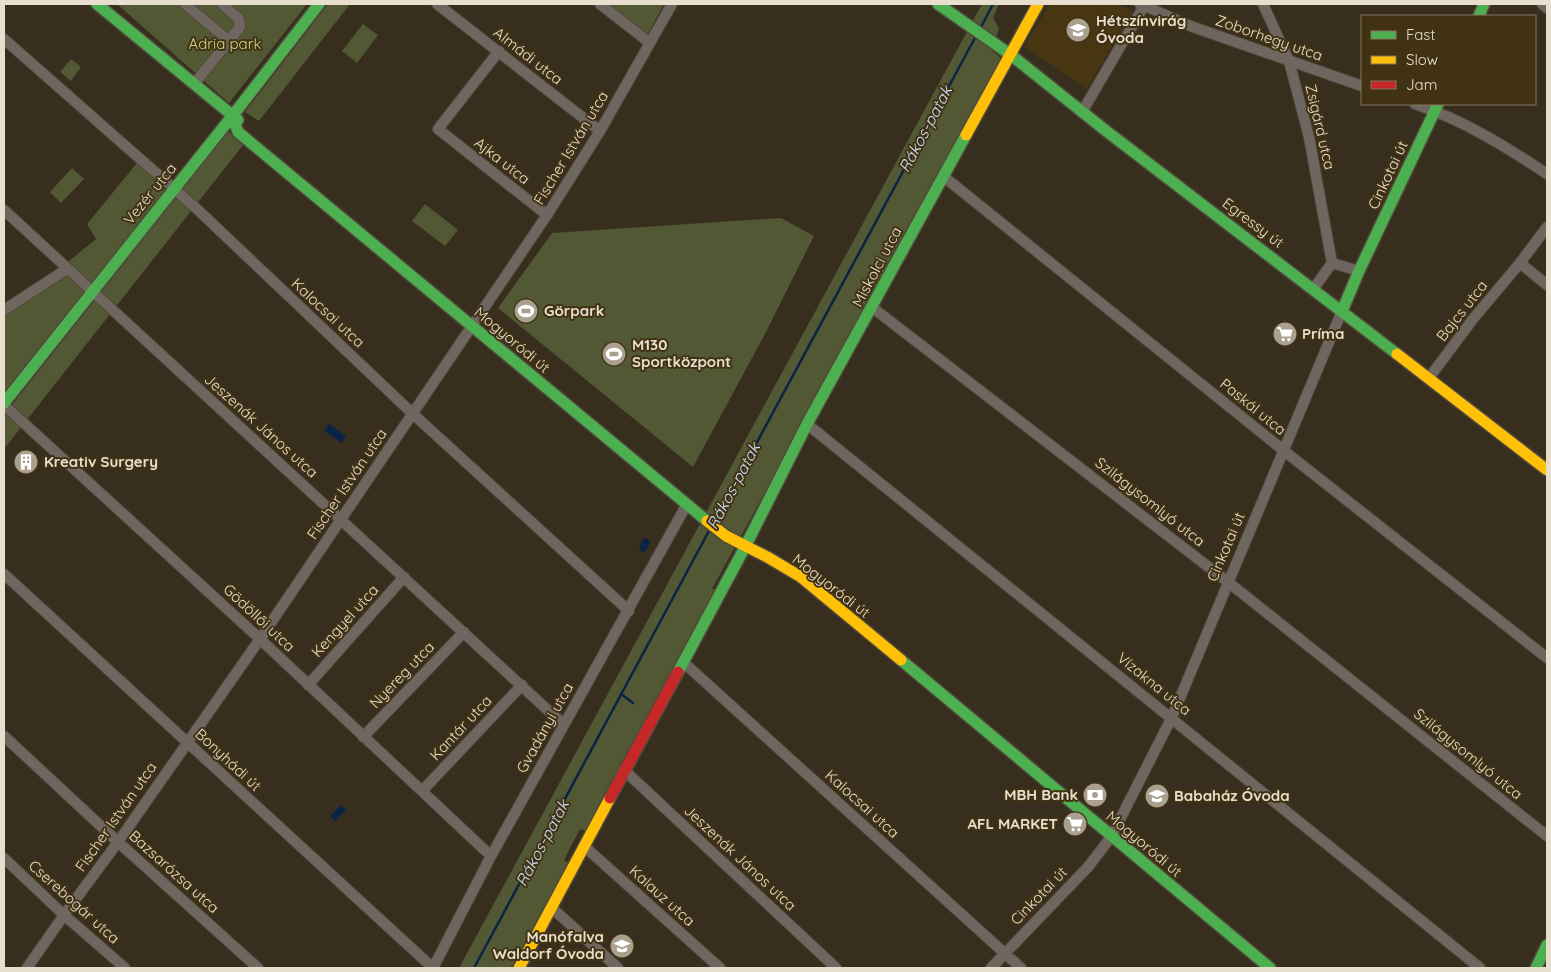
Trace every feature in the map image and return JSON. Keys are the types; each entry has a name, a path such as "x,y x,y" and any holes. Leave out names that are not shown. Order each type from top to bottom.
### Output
{"street":[{"name":"Mogyoródi út","path":"97,4 232,116 238,132 704,519 726,536 801,577 1270,968"},
{"path":"186,4 229,41"},
{"path":"194,84 240,27 239,19 222,4"},
{"name":"Vezér utca","path":"4,404 173,189 221,133 232,116 319,4"},
{"name":"Almádi utca","path":"437,4 600,131"},
{"path":"600,4 650,42"},
{"name":"Fischer István utca","path":"27,968 260,639 547,216 600,131 672,4"},
{"name":"Egressy út","path":"938,4 1009,54 1547,470"},
{"name":"Miskolci utca","path":"745,546 808,424 1038,4"},
{"name":"Zsigárd utca","path":"1263,4 1289,61 1309,137 1332,263"},
{"path":"1542,4 1547,8"},
{"path":"1082,112 1142,5"},
{"name":"Zoborhegy utca","path":"1142,5 1193,27 1361,86"},
{"name":"Kalocsai utca","path":"4,39 197,209 413,414 629,611"},
{"name":"Ajka utca","path":"498,51 438,129 547,216"},
{"path":"1422,105 1437,107 1499,142 1547,174"},
{"name":"Cinkotai út","path":"991,968 1088,867 1111,836 1172,717 1359,270 1437,107"},
{"name":"Paskál utca","path":"943,176 1283,450 1547,658"},
{"name":"Jeszenák János utca","path":"4,210 564,725"},
{"name":"Bajcs utca","path":"1430,378 1473,319 1520,263 1547,227"},
{"path":"1314,288 1332,263 1359,270"},
{"path":"1520,263 1547,285"},
{"path":"4,310 67,269"},
{"name":"Szilágysomlyó utca","path":"873,308 1228,582 1547,836"},
{"name":"Gödöllői utca","path":"4,404 260,639 363,738 491,856"},
{"name":"Vízakna utca","path":"808,424 1480,968"},
{"name":"Gvadányi utca","path":"433,968 491,856 687,504"},
{"path":"518,968 745,546"},
{"name":"Bonyhádi út","path":"4,574 433,968"},
{"name":"Kengyel utca","path":"308,684 404,577"},
{"name":"Nyereg utca","path":"363,738 464,632"},
{"name":"Kalocsai utca","path":"683,662 1021,968"},
{"name":"Kantár utca","path":"422,791 522,685"},
{"name":"Bazsarózsa utca","path":"4,736 258,968"},
{"name":"Jeszenák János utca","path":"624,770 836,968"},
{"name":"Kalauz utca","path":"584,846 720,968"},
{"name":"Cserebogár utca","path":"4,858 64,915 125,968"},
{"path":"551,907 618,968"},
{"path":"1536,968 1547,945"}],"shaded area":[{"name":"Hétszínvirág Óvoda","path":"1050,4 1117,4 1133,12 1087,88 1024,47"}],"green space":[{"name":"Adria park","path":"117,4 307,4 229,103"},
{"path":"328,4 350,4 259,121 245,112"},
{"path":"608,4 664,4 648,34"},
{"path":"982,4 999,4 993,18 999,29 991,50 1002,59 712,589 716,589 586,831 580,829 564,860 568,863 511,968 459,968"},
{"path":"363,24 378,35 357,63 342,51"},
{"path":"71,59 81,67 71,81 60,72"},
{"path":"228,131 243,145 4,449 4,415"},
{"path":"137,163 165,190 4,397 4,309 96,239 87,224"},
{"path":"72,168 84,179 61,203 50,192"},
{"path":"425,204 458,230 445,246 412,221"},
{"name":"M130 Sportközpont","path":"781,218 814,236 766,332 693,467 498,308 552,233"}],"water":[{"path":"329,424 346,436 342,443 324,431"},
{"path":"644,538 648,539 650,543 646,551 642,552 639,547"},
{"path":"341,805 346,810 335,821 330,816"}],"waterway":[{"name":"Rákos-patak","path":"981,27 993,4"},
{"name":"Rákos-patak","path":"714,522 976,36"},
{"name":"Rákos-patak","path":"474,968 710,529"},
{"path":"621,694 633,703"}],"traffic: fast":[{"path":"97,4 238,120"},
{"path":"4,403 319,4"},
{"path":"938,4 1011,55 1105,130 1397,354"},
{"path":"1479,15 1484,4"},
{"path":"1342,311 1438,105"},
{"path":"232,116 238,132 707,521"},
{"path":"678,672 745,547 807,424 966,135"},
{"path":"901,660 1270,968"},
{"path":"1536,968 1547,945"}],"traffic: slow":[{"path":"966,135 1038,4"},
{"path":"1397,354 1547,470"},
{"path":"707,521 726,536 801,577 901,660"},
{"path":"519,968 610,798"}],"traffic: jam":[{"path":"610,798 678,672"}],"place":[{"name":"Hétszínvirág Óvoda","path":"1078,30"},
{"name":"Görpark","path":"526,311"},
{"name":"Príma","path":"1285,334"},
{"name":"M130 Sportközpont","path":"614,354"},
{"name":"Kreativ Surgery","path":"26,462"},
{"name":"MBH Bank","path":"1095,795"},
{"name":"Babaház Óvoda","path":"1157,796"},
{"name":"AFL MARKET","path":"1075,824"},
{"name":"Manófalva Waldorf Óvoda","path":"622,946"}]}
